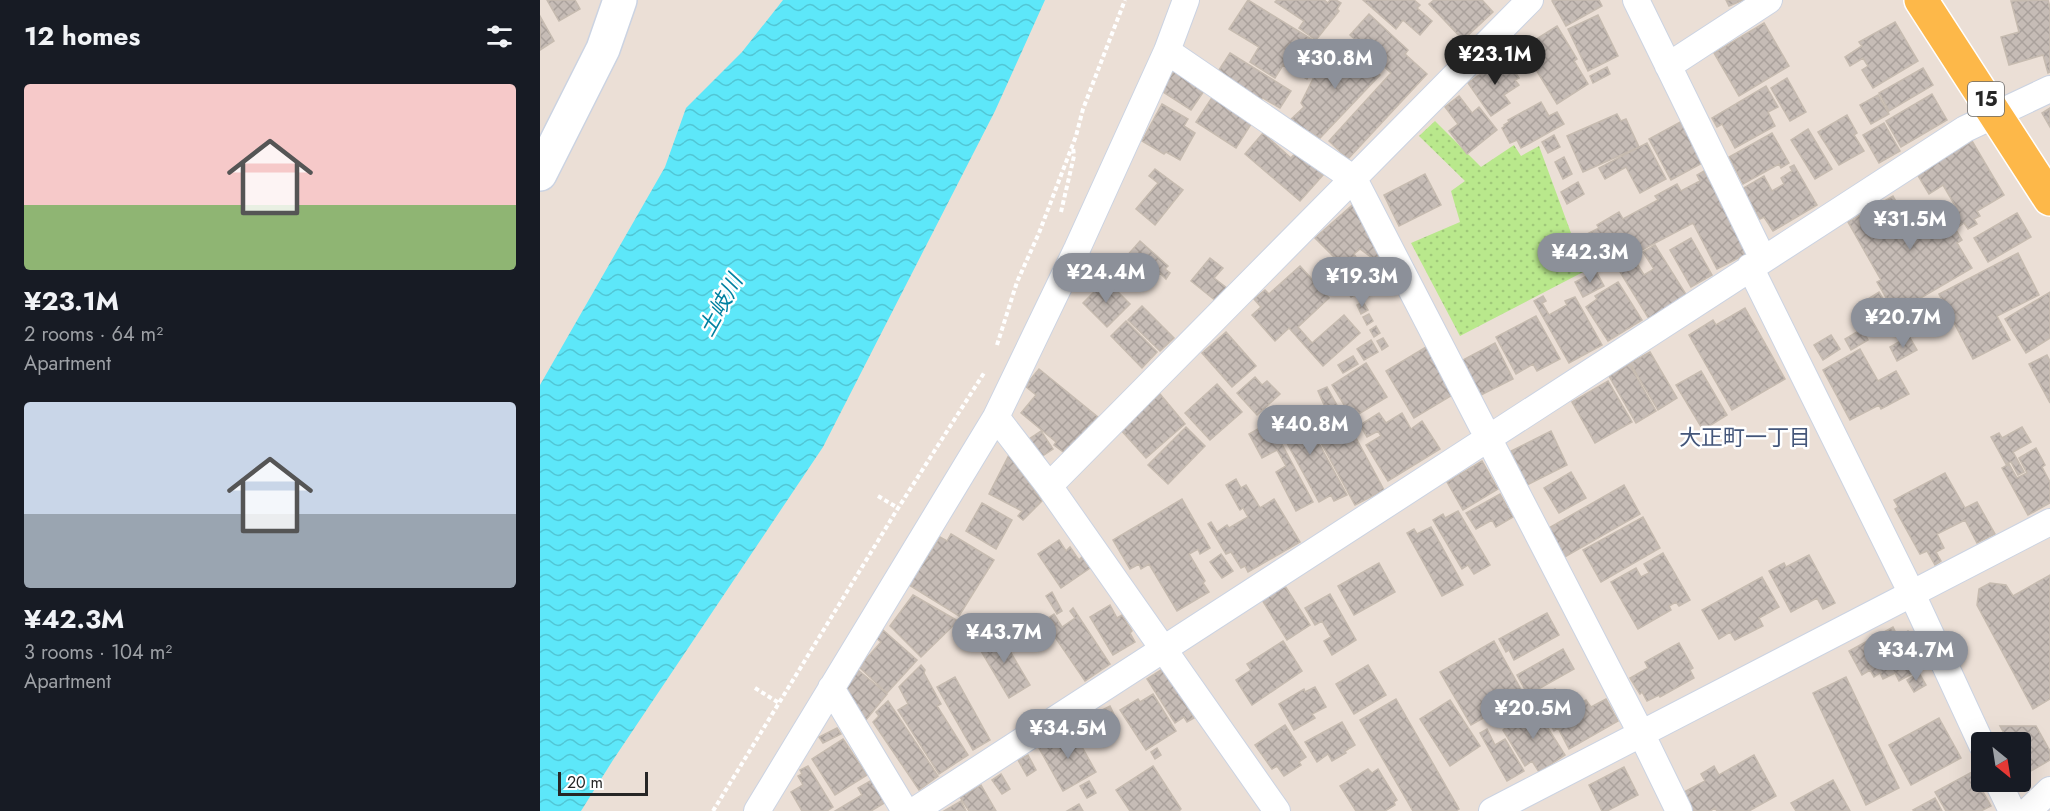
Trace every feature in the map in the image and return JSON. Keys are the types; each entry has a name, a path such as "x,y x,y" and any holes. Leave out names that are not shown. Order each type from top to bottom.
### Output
{"main road":[{"path":"540,174 603,49 620,0"},
{"name":"15","path":"1921,0 2050,199"}],"street":[{"path":"757,811 996,417 1077,249 1167,51 1185,0"},
{"path":"1048,486 1530,0"},
{"path":"1636,0 1756,263 1976,732"},
{"path":"1668,66 1768,0"},
{"path":"1167,51 1354,179 1642,735 1679,811"},
{"path":"914,811 1965,129 2050,89"},
{"path":"996,417 1048,486 1277,811"},
{"path":"1492,811 2050,522"},
{"path":"831,688 905,811"},
{"path":"2028,811 2050,790"},
{"path":"2003,792 2012,811"}],"path":[{"path":"995,355 1017,282 1039,233 1125,0"},
{"path":"713,811 989,363"},
{"path":"878,496 898,508"},
{"path":"895,513 901,517"},
{"path":"755,688 779,703"}],"green space":[{"path":"1435,121 1481,167 1514,145 1521,156 1539,146 1585,271 1460,336 1411,243 1460,222 1451,191 1465,181 1419,136"}],"water":[{"name":"土岐川","path":"783,0 1045,0 995,111 823,447 581,811 540,811 540,385 665,167 686,108 742,52"}],"building":[{"path":"547,0 575,0 580,9 559,21"},
{"path":"1248,0 1326,48 1307,79 1283,65 1275,78 1250,62 1259,47 1229,29"},
{"path":"1277,0 1324,0 1328,3 1330,0 1336,0 1341,3 1337,9 1339,11 1316,40 1299,28 1304,21 1275,2"},
{"path":"1363,0 1414,0 1420,5 1417,8 1432,21 1420,35 1403,20 1396,29"},
{"path":"1434,0 1482,0 1493,12 1463,40 1429,4"},
{"path":"1553,0 1599,0 1602,6 1566,26"},
{"path":"1726,0 1743,0 1729,6"},
{"path":"2048,0 2050,7 2050,72 2048,73 2043,55 2009,65 2001,37 2019,32 2011,1"},
{"path":"1369,14 1408,50 1405,54 1427,74 1348,159 1329,141 1391,73 1350,35"},
{"path":"1598,15 1618,56 1588,71 1568,29"},
{"path":"540,16 554,41 540,50"},
{"path":"1895,22 1918,61 1873,88 1862,70 1868,66 1863,58 1850,66 1845,57 1862,46 1859,42"},
{"path":"1764,23 1789,66 1739,96 1714,53"},
{"path":"1557,26 1577,59 1574,61 1588,84 1557,104 1524,50 1531,45 1530,43"},
{"path":"1345,40 1380,75 1320,138 1289,121 1304,107 1301,103 1314,77"},
{"path":"1230,53 1291,91 1280,108 1263,98 1261,100 1217,73"},
{"path":"1505,57 1519,78 1515,80 1519,85 1504,95 1510,103 1491,116 1468,83"},
{"path":"1607,67 1610,74 1593,83 1590,76"},
{"path":"1923,68 1933,85 1889,111 1879,93"},
{"path":"1174,71 1204,91 1191,110 1160,90"},
{"path":"1787,78 1806,112 1790,121 1771,88"},
{"path":"1766,86 1778,107 1768,112 1775,126 1735,148 1722,124 1717,127 1712,118"},
{"path":"1932,94 1947,120 1901,147 1886,121"},
{"path":"1878,95 1889,114 1871,124 1860,105"},
{"path":"1213,96 1253,121 1236,148 1196,122"},
{"path":"1459,96 1472,113 1479,107 1497,130 1467,154 1449,131 1458,124 1445,107"},
{"path":"1541,102 1549,116 1557,112 1564,124 1521,148 1517,140 1510,143 1502,128 1504,125 1509,122 1508,120"},
{"path":"1162,104 1188,119 1184,126 1195,133 1180,160 1142,141"},
{"path":"2050,108 2050,127 2042,113"},
{"path":"1617,114 1621,121 1626,119 1639,147 1583,172 1567,136"},
{"path":"1847,115 1857,133 1854,135 1864,151 1839,165 1818,132"},
{"path":"1684,120 1706,161 1671,180 1649,139"},
{"path":"1884,123 1900,151 1879,163 1863,135"},
{"path":"1808,129 1832,169 1815,179 1791,140"},
{"path":"1263,133 1291,158 1296,152 1323,175 1300,201 1245,154"},
{"path":"1772,133 1789,163 1781,168 1779,164 1743,184 1729,157"},
{"path":"1554,135 1560,147 1548,153 1542,142"},
{"path":"1972,141 2004,195 1977,211 1980,216 1974,219 1977,224 1968,229 1964,223 1958,227 1948,211 1956,207 1943,185 1929,194 1917,174"},
{"path":"1647,143 1666,179 1640,193 1626,167 1605,179 1599,168"},
{"path":"1564,157 1572,174 1563,179 1555,162"},
{"path":"1794,165 1817,205 1773,231 1764,217 1760,219 1742,189 1764,176 1772,191 1784,184 1781,178 1792,171 1790,167"},
{"path":"1155,169 1183,190 1155,225 1136,209 1158,183 1149,176"},
{"path":"1704,171 1748,253 1717,269 1693,223 1602,271 1583,236 1599,228 1597,225 1619,212 1623,219 1658,200 1655,196 1677,184 1681,191 1700,181 1697,175"},
{"path":"1425,174 1441,205 1399,226 1384,195"},
{"path":"1578,182 1584,194 1567,204 1561,192"},
{"path":"1893,196 1909,224 1941,205 1962,240 1957,243 1972,268 1895,313 1877,282 1881,280 1848,222"},
{"path":"1358,200 1384,250 1375,260 1360,249 1354,254 1373,284 1351,297 1332,265 1338,261 1315,238"},
{"path":"2017,213 2031,237 1988,262 1974,238"},
{"path":"1691,238 1712,275 1691,287 1670,250"},
{"path":"1140,241 1168,266 1165,269 1170,273 1166,279 1160,273 1145,290 1118,266"},
{"path":"1655,245 1687,296 1649,319 1617,267 1633,257 1644,275 1654,269 1643,252"},
{"path":"2018,253 2039,295 1997,316 2010,340 1973,359 1939,294"},
{"path":"1210,258 1223,268 1214,278 1227,288 1216,301 1191,281"},
{"path":"1300,266 1329,298 1298,327 1312,343 1344,315 1360,333 1323,366 1289,328 1275,341 1252,315 1261,307 1254,299 1265,290 1269,294"},
{"path":"1596,271 1604,286 1583,297 1575,282"},
{"path":"1381,277 1385,283 1378,287 1375,281"},
{"path":"1106,280 1130,304 1107,327 1083,303"},
{"path":"1618,282 1642,320 1608,341 1586,307 1597,299 1595,296"},
{"path":"1879,292 1886,304 1867,316 1860,304"},
{"path":"2050,292 2050,338 2026,353 2005,319"},
{"path":"1543,296 1546,301 1542,303 1549,315 1567,305 1565,301 1575,297 1602,345 1569,363 1534,301"},
{"path":"1363,302 1368,310 1361,314 1357,305"},
{"path":"1142,306 1174,338 1160,351 1128,320"},
{"path":"1745,308 1785,379 1732,410 1689,335 1713,320 1716,325"},
{"path":"1369,314 1373,321 1367,325 1363,317"},
{"path":"1536,316 1560,359 1537,371 1533,364 1516,374 1496,337"},
{"path":"1126,321 1157,352 1142,368 1111,336"},
{"path":"1376,326 1380,333 1374,337 1370,330"},
{"path":"1862,329 1868,340 1851,350 1845,339"},
{"path":"1226,332 1256,366 1232,387 1202,353"},
{"path":"1831,335 1840,349 1823,360 1814,345"},
{"path":"1909,336 1917,350 1897,361 1890,347"},
{"path":"1383,338 1388,346 1382,350 1377,341"},
{"path":"1371,340 1378,352 1364,360 1357,349"},
{"path":"1495,343 1513,379 1479,396 1461,361"},
{"path":"1426,347 1454,394 1414,418 1386,371"},
{"path":"1860,349 1878,381 1896,371 1909,394 1881,409 1879,405 1850,420 1823,370"},
{"path":"1650,352 1677,398 1658,410 1630,363"},
{"path":"2047,355 2050,361 2050,403 2029,364"},
{"path":"1353,356 1358,364 1343,373 1338,365"},
{"path":"1366,363 1387,397 1352,418 1332,385"},
{"path":"1629,364 1656,411 1636,423 1609,376"},
{"path":"1039,369 1098,417 1066,454 1054,445 1056,442 1021,413 1036,395 1025,386"},
{"path":"1701,371 1727,415 1703,430 1676,385"},
{"path":"1255,377 1262,385 1267,381 1280,394 1257,415 1237,393"},
{"path":"1608,381 1632,422 1595,443 1572,402"},
{"path":"1217,384 1242,412 1210,440 1185,413"},
{"path":"1327,387 1339,409 1328,414 1318,391"},
{"path":"1160,394 1185,424 1146,458 1120,429"},
{"path":"1299,407 1347,495 1334,501 1331,495 1319,502 1275,421"},
{"path":"1379,413 1386,423 1402,413 1411,429 1422,421 1440,449 1388,481 1366,445 1381,436 1378,431 1367,437 1360,425"},
{"path":"1270,422 1313,502 1296,511 1276,472 1286,466 1277,450 1262,458 1249,434"},
{"path":"1348,423 1384,490 1355,505 1319,439"},
{"path":"1186,427 1205,446 1168,484 1148,465"},
{"path":"2022,427 2031,442 2013,452 2024,472 2018,475 2011,462 2006,464 1991,437 1999,433 2002,438"},
{"path":"1041,431 1053,449 1041,457 1029,439"},
{"path":"1551,431 1567,465 1527,485 1511,451"},
{"path":"2036,448 2045,465 2042,467 2050,482 2050,503 2028,515 2002,468 2009,464 2017,478 2027,473 2019,458"},
{"path":"1009,455 1042,501 1023,520 1018,516 1022,511 989,494"},
{"path":"1482,461 1498,489 1463,510 1447,482"},
{"path":"1571,472 1586,498 1559,513 1544,488"},
{"path":"1945,473 1965,508 1977,502 1995,534 1977,543 1965,520 1937,534 1944,548 1936,552 1941,561 1935,565 1927,551 1920,554 1895,509 1898,507 1894,500"},
{"path":"1236,479 1241,488 1246,485 1260,508 1274,499 1300,542 1248,572 1245,566 1241,568 1231,552 1226,554 1208,524 1211,522 1217,532 1227,525 1229,528 1248,517 1243,508 1240,510 1226,485"},
{"path":"1624,485 1640,514 1563,558 1547,529"},
{"path":"1500,494 1513,517 1496,527 1492,520 1476,529 1466,513"},
{"path":"1182,499 1210,548 1200,554 1198,549 1189,554 1209,592 1177,611 1149,564 1141,569 1139,564 1130,569 1113,540"},
{"path":"982,503 1012,520 996,549 966,531"},
{"path":"1458,511 1490,565 1474,574 1468,565 1462,569 1433,520 1443,514 1445,518"},
{"path":"1643,517 1660,548 1601,582 1583,550"},
{"path":"1431,527 1463,585 1442,596 1407,533 1414,529 1417,534"},
{"path":"951,534 994,560 959,616 909,585 940,537 947,541"},
{"path":"1059,540 1066,551 1070,547 1079,560 1082,557 1090,568 1061,588 1038,554"},
{"path":"1663,553 1690,600 1679,606 1676,602 1669,606 1671,610 1638,629 1611,582 1636,568 1641,577 1649,573 1644,564"},
{"path":"1221,554 1233,571 1222,578 1210,562"},
{"path":"1809,555 1835,603 1823,609 1817,598 1791,612 1769,571 1784,563 1786,567"},
{"path":"1379,563 1395,592 1354,615 1338,586"},
{"path":"2050,575 2050,699 2033,709 1977,605 1979,589 1990,583 2006,585 2013,596"},
{"path":"1762,577 1779,607 1759,618 1763,626 1735,640 1730,632 1719,639 1702,610"},
{"path":"1285,586 1310,625 1287,640 1262,600"},
{"path":"1052,592 1062,611 1057,614 1046,596"},
{"path":"1330,594 1356,640 1332,655 1324,641 1331,637 1322,621 1315,625 1305,608"},
{"path":"913,595 958,621 921,657 890,626"},
{"path":"1110,605 1117,618 1122,615 1132,631 1130,633 1135,642 1113,655 1090,617"},
{"path":"1073,608 1110,664 1085,681 1044,621 1054,614 1062,627 1075,618 1070,611"},
{"path":"1547,613 1559,635 1514,660 1509,650 1506,652 1499,639"},
{"path":"995,626 1030,685 1009,698 981,651 989,646 982,633"},
{"path":"1893,627 1898,637 1908,631 1928,665 1899,681 1895,673 1883,679 1880,673 1874,677 1870,670 1862,675 1849,651"},
{"path":"883,630 917,660 887,693 859,667 881,642 876,638"},
{"path":"1283,641 1302,671 1252,705 1236,680 1251,670 1247,664"},
{"path":"1494,641 1524,695 1471,725 1440,672"},
{"path":"1679,643 1693,668 1690,670 1694,678 1660,697 1659,695 1647,701 1630,678 1648,668 1645,662"},
{"path":"1563,649 1574,669 1528,695 1517,675"},
{"path":"921,665 941,704 937,706 968,755 939,774 898,710 908,704 899,687"},
{"path":"1368,665 1386,695 1354,714 1336,684"},
{"path":"1164,668 1194,718 1187,722 1184,717 1175,723 1147,679"},
{"path":"858,670 887,694 865,721 845,687"},
{"path":"1919,673 1926,685 1914,692 1907,680"},
{"path":"955,677 990,740 973,750 937,687"},
{"path":"1846,677 1899,788 1866,805 1813,693"},
{"path":"1315,687 1326,707 1312,714 1315,718 1294,730 1279,704 1304,689 1305,692"},
{"path":"1555,689 1568,710 1586,700 1591,707 1606,699 1618,721 1569,749 1558,728 1554,731 1536,699"},
{"path":"1153,694 1176,731 1146,750 1120,710 1138,699 1140,702"},
{"path":"1396,699 1459,809 1456,811 1413,811 1360,720"},
{"path":"1450,700 1480,746 1450,766 1420,719"},
{"path":"888,701 938,776 919,790 873,722 879,716 876,712"},
{"path":"1110,706 1119,725 1102,734 1092,715"},
{"path":"1534,706 1565,755 1539,772 1532,761 1525,766 1503,730 1505,728 1503,725"},
{"path":"1939,718 1961,758 1911,785 1889,745"},
{"path":"1342,722 1355,745 1332,761 1328,754 1317,762 1305,742"},
{"path":"1285,725 1306,757 1299,762 1301,765 1284,776 1277,766 1272,769 1255,745"},
{"path":"2000,726 2036,726 2050,751 2050,760 2031,771 2031,732 2003,732"},
{"path":"837,728 841,734 823,743 819,737"},
{"path":"1072,729 1096,772 1063,791 1039,748"},
{"path":"1487,729 1495,745 1505,739 1524,771 1507,781 1480,733"},
{"path":"843,739 867,775 835,795 812,759"},
{"path":"1157,748 1161,755 1155,759 1151,752"},
{"path":"1028,755 1036,770 1027,776 1018,760"},
{"path":"1754,755 1776,796 1749,811 1717,811 1715,808 1710,811 1692,811 1682,793 1705,781 1701,774 1714,766 1719,775"},
{"path":"808,766 833,807 827,811 802,811 791,792 803,785 798,776 802,774 800,770"},
{"path":"1153,766 1181,809 1179,811 1130,811 1116,790"},
{"path":"1624,767 1638,795 1607,811 1602,811 1589,785"},
{"path":"1368,769 1372,773 1378,769 1397,800 1394,802 1395,805 1385,811 1356,811 1340,786"},
{"path":"1971,773 1971,792 1983,792 1991,806 1981,811 1946,811 1935,792"},
{"path":"1001,774 1010,789 1002,794 992,780"},
{"path":"872,780 886,802 871,811 835,811 862,795 858,788"},
{"path":"1833,780 1850,811 1796,811 1791,803"},
{"path":"1089,781 1096,793 1087,798 1080,786"},
{"path":"981,785 996,811 969,811 960,797"},
{"path":"1935,798 1942,811 1913,810"},
{"path":"961,801 966,811 944,811"},
{"path":"1079,804 1083,811 1067,811"}],"district":[{"name":"大正町一丁目","path":"1745,437"}]}
